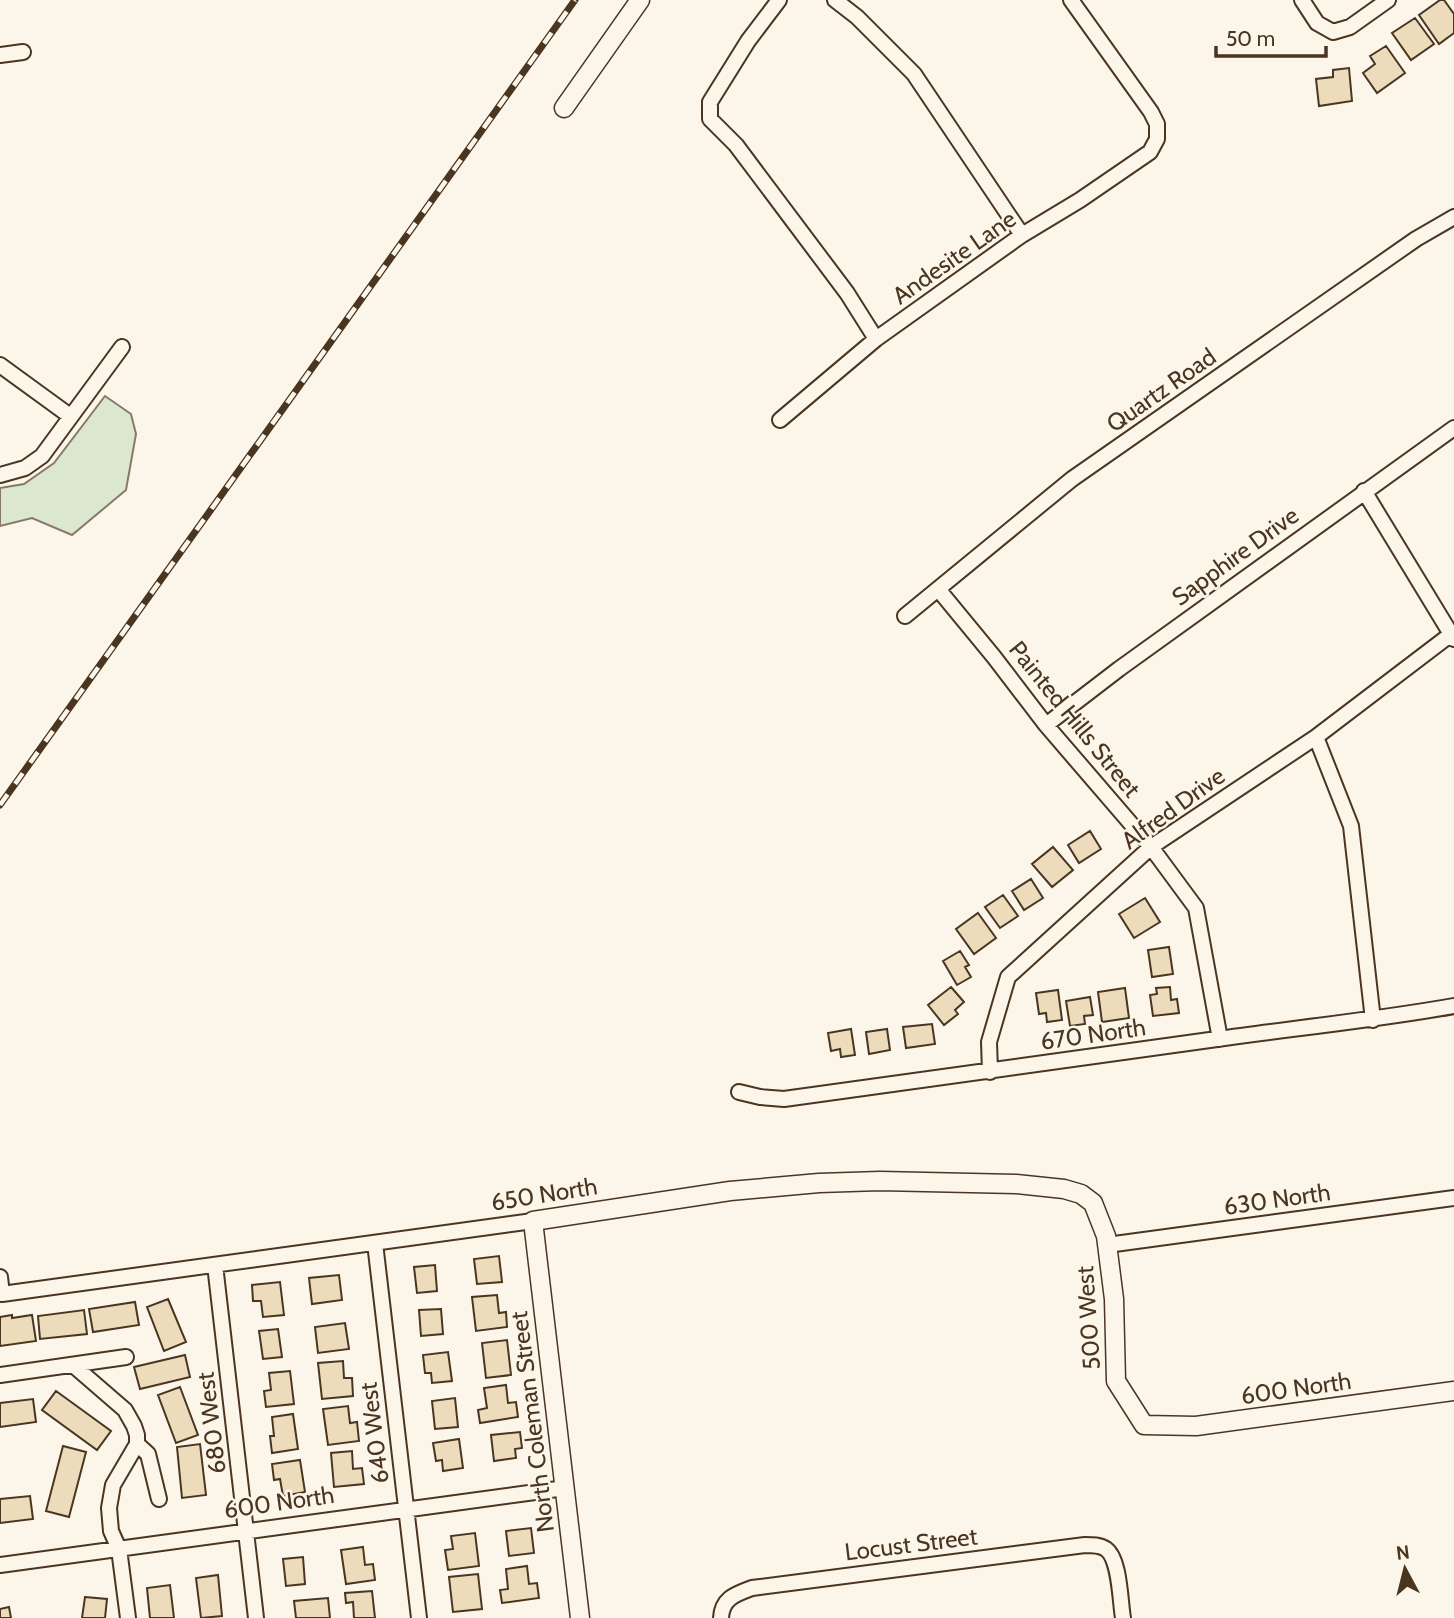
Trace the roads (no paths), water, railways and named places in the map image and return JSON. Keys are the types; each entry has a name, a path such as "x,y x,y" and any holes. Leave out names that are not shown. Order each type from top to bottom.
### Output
{"street":[{"path":"564,108 640,0"},
{"path":"779,0 741,51 710,102 710,119 736,145 848,293 876,339"},
{"path":"835,0 857,17 914,74 1022,235"},
{"name":"Andesite Lane","path":"780,420 876,339 1022,235 1080,200 1150,152 1157,138 1157,124 1151,112 1070,0"},
{"path":"1302,0 1317,23 1333,32 1350,27 1388,0"},
{"path":"0,55 23,52"},
{"name":"Quartz Road","path":"905,616 1072,479 1416,239 1454,217"},
{"path":"0,475 25,468 42,456 121,347"},
{"path":"0,365 70,416"},
{"name":"Sapphire Drive","path":"1046,725 1119,669 1454,428"},
{"path":"1364,491 1453,635"},
{"name":"Painted Hills Street","path":"938,589 1046,725 1151,847 1196,908 1220,1039"},
{"name":"Alfred Drive","path":"990,1072 989,1042 1009,976 1151,847 1315,737 1453,635"},
{"path":"1315,737 1351,826 1373,1020"},
{"name":"670 North","path":"739,1092 784,1099 1373,1020 1454,1006"},
{"name":"650 North","path":"0,1277 2,1294 752,1189 856,1182 1029,1185 1064,1189 1080,1194 1093,1203"},
{"name":"630 North","path":"1107,1245 1454,1198"},
{"name":"500 West","path":"1093,1203 1106,1236 1114,1299 1116,1381 1144,1425"},
{"name":"North Coleman Street","path":"533,1221 580,1618"},
{"name":"640 West","path":"375,1243 419,1618"},
{"name":"680 West","path":"215,1265 256,1618"},
{"path":"0,1375 126,1357"},
{"path":"74,1364 125,1410 134,1426 137,1444 148,1454 159,1499"},
{"name":"600 North","path":"1144,1425 1196,1426 1454,1391"},
{"path":"128,1618 119,1549 111,1531 109,1508 113,1485 137,1444"},
{"name":"600 North","path":"0,1565 565,1488"},
{"name":"Locust Street","path":"721,1618 725,1603 733,1595 752,1588 1084,1545 1097,1545 1107,1550 1114,1558 1123,1618"}],"railway":[{"path":"0,805 575,0"}]}
